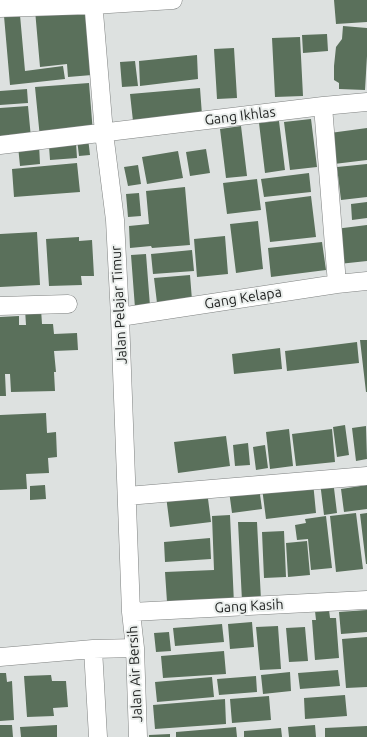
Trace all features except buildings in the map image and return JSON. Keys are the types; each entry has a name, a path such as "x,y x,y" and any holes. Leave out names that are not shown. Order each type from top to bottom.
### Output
{"street":[{"path":"0,8 94,2 173,0"},
{"name":"Jalan Pelajar Timur","path":"94,2 108,132 115,220 131,612"},
{"name":"Gang Ikhlas","path":"0,145 367,102"},
{"path":"323,106 337,284"},
{"name":"Gang Kelapa","path":"120,317 337,284 367,281"},
{"path":"0,306 68,304"},
{"path":"127,496 367,476"},
{"name":"Gang Kasih","path":"131,612 367,600"},
{"name":"Jalan Air Bersih","path":"131,612 138,737"},
{"path":"0,657 93,649 134,648"},
{"path":"93,649 98,737"}]}
